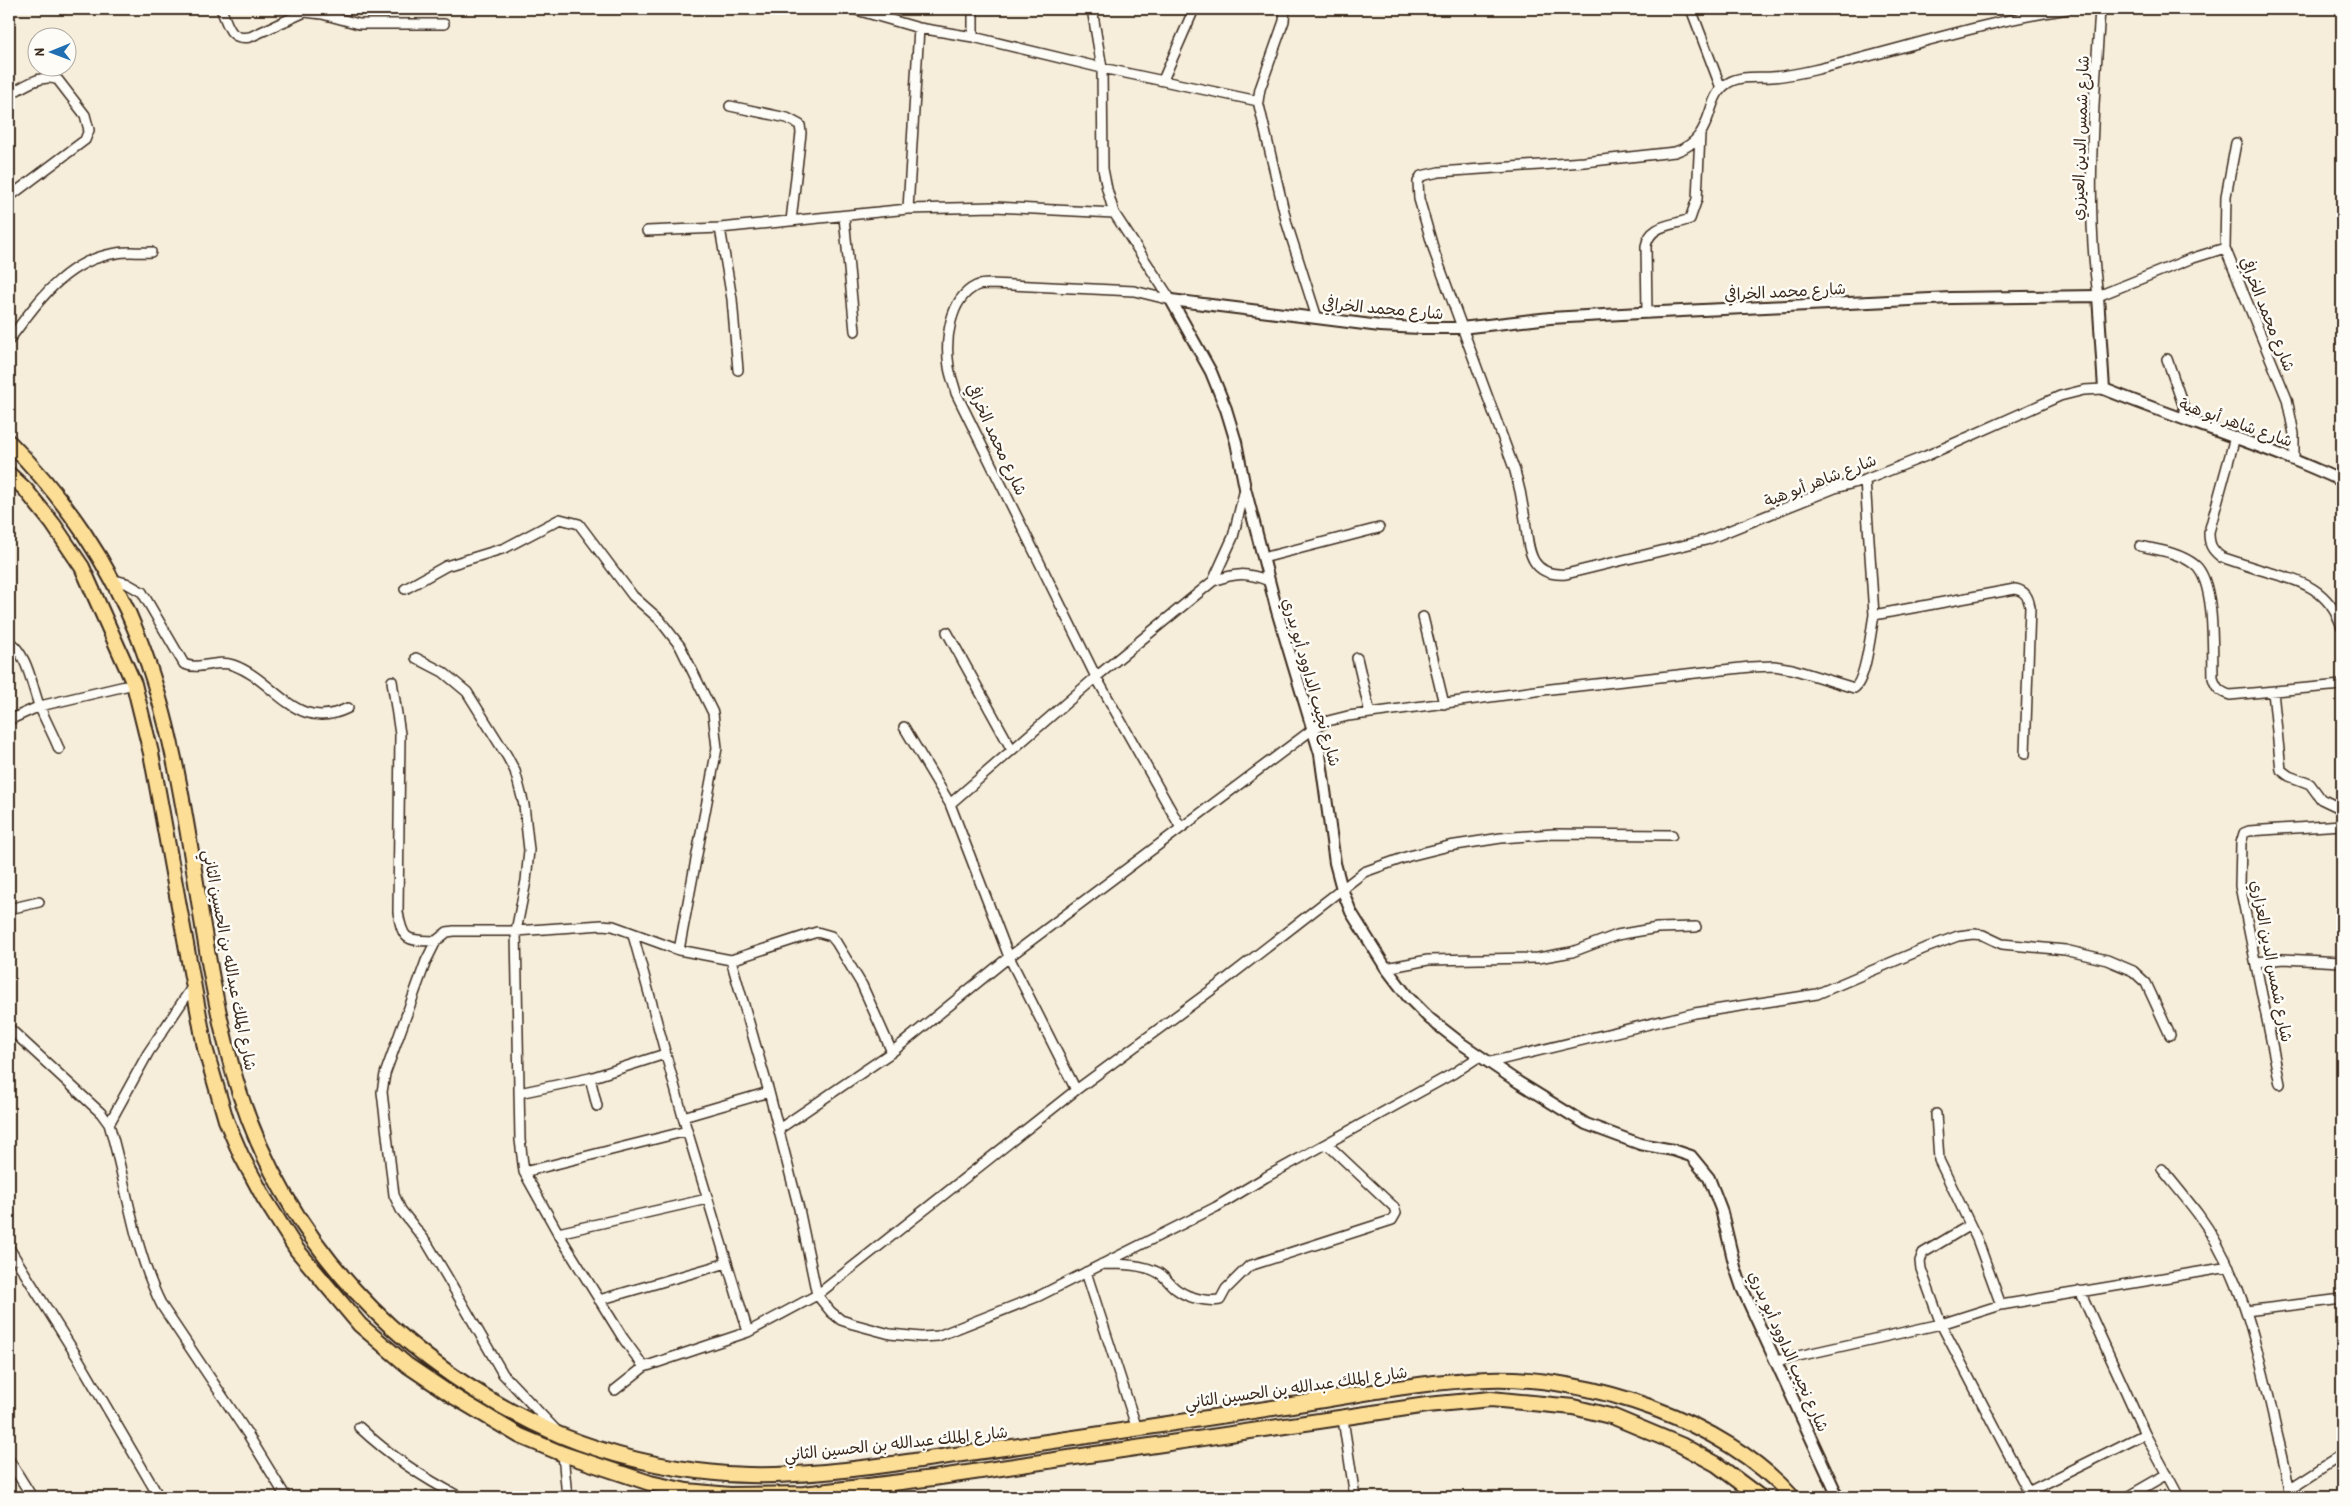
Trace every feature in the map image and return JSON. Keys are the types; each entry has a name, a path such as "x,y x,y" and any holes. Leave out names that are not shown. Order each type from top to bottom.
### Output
{"highway":[{"name":"شارع الملك عبدالله بن الحسين الثاني","path":"9,442 66,506 111,579 138,635 171,745 220,1017 233,1071 249,1122 283,1192 311,1239 360,1298 411,1345 482,1395 559,1434 588,1445 664,1466 722,1474 792,1473 876,1466 1137,1429 1385,1390 1492,1379 1524,1381 1571,1386 1614,1396 1690,1424 1753,1461 1792,1497"},
{"path":"9,474 25,489 53,524 82,567 134,684 151,753 205,1048 226,1120 264,1198 297,1250 360,1325 407,1365 520,1436 563,1454 650,1483 688,1491 730,1496 804,1494 933,1478 1343,1419 1427,1405 1491,1399 1573,1407 1614,1417 1681,1445 1716,1464 1760,1497"},
{"path":"1077,1437 1072,1442 1071,1448 1074,1454 1080,1457"},
{"path":"1034,1444 1041,1453 1036,1462"}],"street":[{"path":"221,9 233,34 236,38 241,39 250,37 305,12 322,14 360,24 444,24"},
{"path":"853,9 919,28 973,37 1102,68 1258,101"},
{"path":"973,9 973,37"},
{"path":"1092,9 1102,68 1103,169 1114,213 1171,300"},
{"path":"1164,80 1194,9"},
{"path":"1284,9 1284,20 1258,101 1286,224 1317,318"},
{"path":"1691,9 1722,88"},
{"path":"1647,313 1646,246 1648,237 1653,231 1690,219 1697,199 1700,134 1722,88 1728,82 1813,70 2009,20 2068,9"},
{"name":"شارع شمس الدين العيزري","path":"2100,9 2091,156 2091,215 2104,389"},
{"path":"908,209 919,28"},
{"path":"9,95 39,80 52,78 58,80 85,115 89,130 85,140 9,197"},
{"path":"730,106 787,118 800,125 801,133 791,221"},
{"name":"شارع شاهر أبو هية","path":"1700,134 1688,148 1675,152 1557,164 1466,168 1421,176 1418,182 1419,199 1435,254 1460,328 1496,414 1515,471 1523,504 1528,549 1532,560 1548,573 1566,574 1696,543 1836,488 1865,480 1935,452 2060,396 2084,390 2104,389 2190,422 2236,436 2294,458 2342,481"},
{"path":"2225,248 2226,196 2236,143"},
{"path":"647,232 720,228 908,209 995,207 1114,213"},
{"path":"844,216 855,331"},
{"path":"720,228 732,299 738,370"},
{"name":"شارع محمد الخرافي","path":"1181,828 1096,677 956,393 949,366 948,341 952,316 963,297 976,286 991,284 1134,291 1171,300 1380,326 1460,328 1550,318 1647,313 1951,298 2098,296 2190,259 2225,248 2286,399 2294,434 2294,458"},
{"path":"9,340 44,294 73,268 91,259 117,253 151,252"},
{"name":"شارع نجيب الداوود أبو بدري","path":"1171,300 1211,372 1226,409 1236,442 1245,488 1269,581 1320,754 1330,834 1342,889 1351,912 1386,968 1408,997 1423,1013 1480,1056 1586,1124 1640,1144 1673,1150 1690,1156 1702,1168 1710,1178 1721,1209 1742,1288 1838,1497"},
{"path":"2167,359 2190,422"},
{"path":"2236,436 2209,532 2209,542 2213,550 2221,557 2296,580 2316,590 2332,605 2342,626"},
{"path":"779,1129 892,1052 1009,957 1313,729 1328,721 1370,713 1590,684 1760,667 1792,669 1854,688 1859,684 1863,674 1874,615 1865,480"},
{"path":"1213,581 1233,537 1245,488"},
{"path":"405,589 446,566 504,548 560,519 570,520 579,524 633,596 659,619 680,646 712,713 717,733 717,748 678,950"},
{"path":"1263,558 1379,528"},
{"path":"2140,546 2169,552 2196,566 2205,583 2210,604 2213,678 2219,690 2230,695 2342,685"},
{"path":"950,804 1096,677 1213,581 1233,574 1251,574 1269,581"},
{"path":"111,579 126,583 142,592 184,664 199,667 219,663 231,664 253,676 301,710 315,715 334,715 348,708"},
{"path":"1874,615 2015,589 2024,592 2030,607 2025,754"},
{"path":"1423,617 1444,704"},
{"path":"947,632 1012,750"},
{"path":"9,641 21,654 40,706 59,749"},
{"path":"416,658 443,672 467,692 515,771 524,805 529,850 526,881 516,931 520,1140 524,1172 558,1234 622,1338 644,1367"},
{"path":"1357,658 1370,713"},
{"path":"392,681 400,734 398,912 400,927 406,938 436,941"},
{"path":"9,720 40,706 134,684"},
{"path":"2273,692 2278,762 2281,770 2289,776 2310,784 2321,799 2342,809"},
{"path":"904,727 950,804 1009,957 1076,1090"},
{"name":"شارع شمس الدين العزاري","path":"2280,1084 2257,962 2240,886 2241,843 2244,833 2249,830 2342,825"},
{"path":"615,1390 644,1367 748,1332 816,1294 1076,1090 1375,866 1449,846 1501,838 1553,834 1672,834"},
{"path":"9,909 38,902"},
{"path":"559,1434 503,1374 446,1274 427,1243 401,1210 394,1195 382,1092 384,1074 422,971 436,941 454,930 516,931 591,924 613,926 633,935 678,950 731,960 817,932 830,936 855,972 892,1052"},
{"path":"1386,968 1436,960 1538,958 1572,952 1617,935 1657,928 1696,927"},
{"path":"1491,1062 1695,1013 1817,994 1923,949 1958,936 1974,934 1982,935 2002,944 2065,950 2107,960 2133,971 2146,983 2170,1036"},
{"path":"633,935 687,1131 748,1332"},
{"path":"2257,962 2283,959 2342,962"},
{"path":"731,960 770,1092 816,1294 830,1312 847,1322 890,1334 921,1337 938,1336 1039,1296 1099,1264 1216,1207 1454,1073 1480,1056"},
{"path":"109,1124 148,1053 193,986"},
{"path":"9,1028 101,1113 109,1124 142,1258 153,1289 162,1306 247,1433 286,1497"},
{"path":"519,1093 590,1078 665,1054"},
{"path":"590,1078 597,1106"},
{"path":"683,1117 770,1092"},
{"path":"1936,1114 1939,1160 1970,1225 2001,1305"},
{"path":"524,1172 687,1131"},
{"path":"1099,1264 1126,1264 1152,1270 1160,1273 1179,1291 1211,1301 1220,1300 1226,1290 1249,1266 1392,1220 1396,1213 1394,1208 1327,1144"},
{"path":"2162,1169 2198,1214 2229,1267 2246,1311 2289,1493 2342,1455"},
{"path":"558,1234 707,1198"},
{"path":"1970,1225 1923,1253 1920,1258 1921,1269 1941,1324 2030,1495 2144,1434"},
{"path":"9,1248 81,1363 159,1497"},
{"path":"599,1300 727,1263"},
{"path":"1776,1361 1941,1324 2001,1305 2229,1267"},
{"path":"1086,1272 1137,1429"},
{"path":"2080,1291 2144,1434 2180,1497"},
{"path":"2246,1311 2342,1299"},
{"path":"1343,1419 1355,1497"},
{"path":"359,1427 386,1452 434,1484 460,1497"},
{"path":"563,1454 568,1497"},
{"path":"10,1464 32,1497"},
{"path":"2127,1497 2167,1474"}]}
